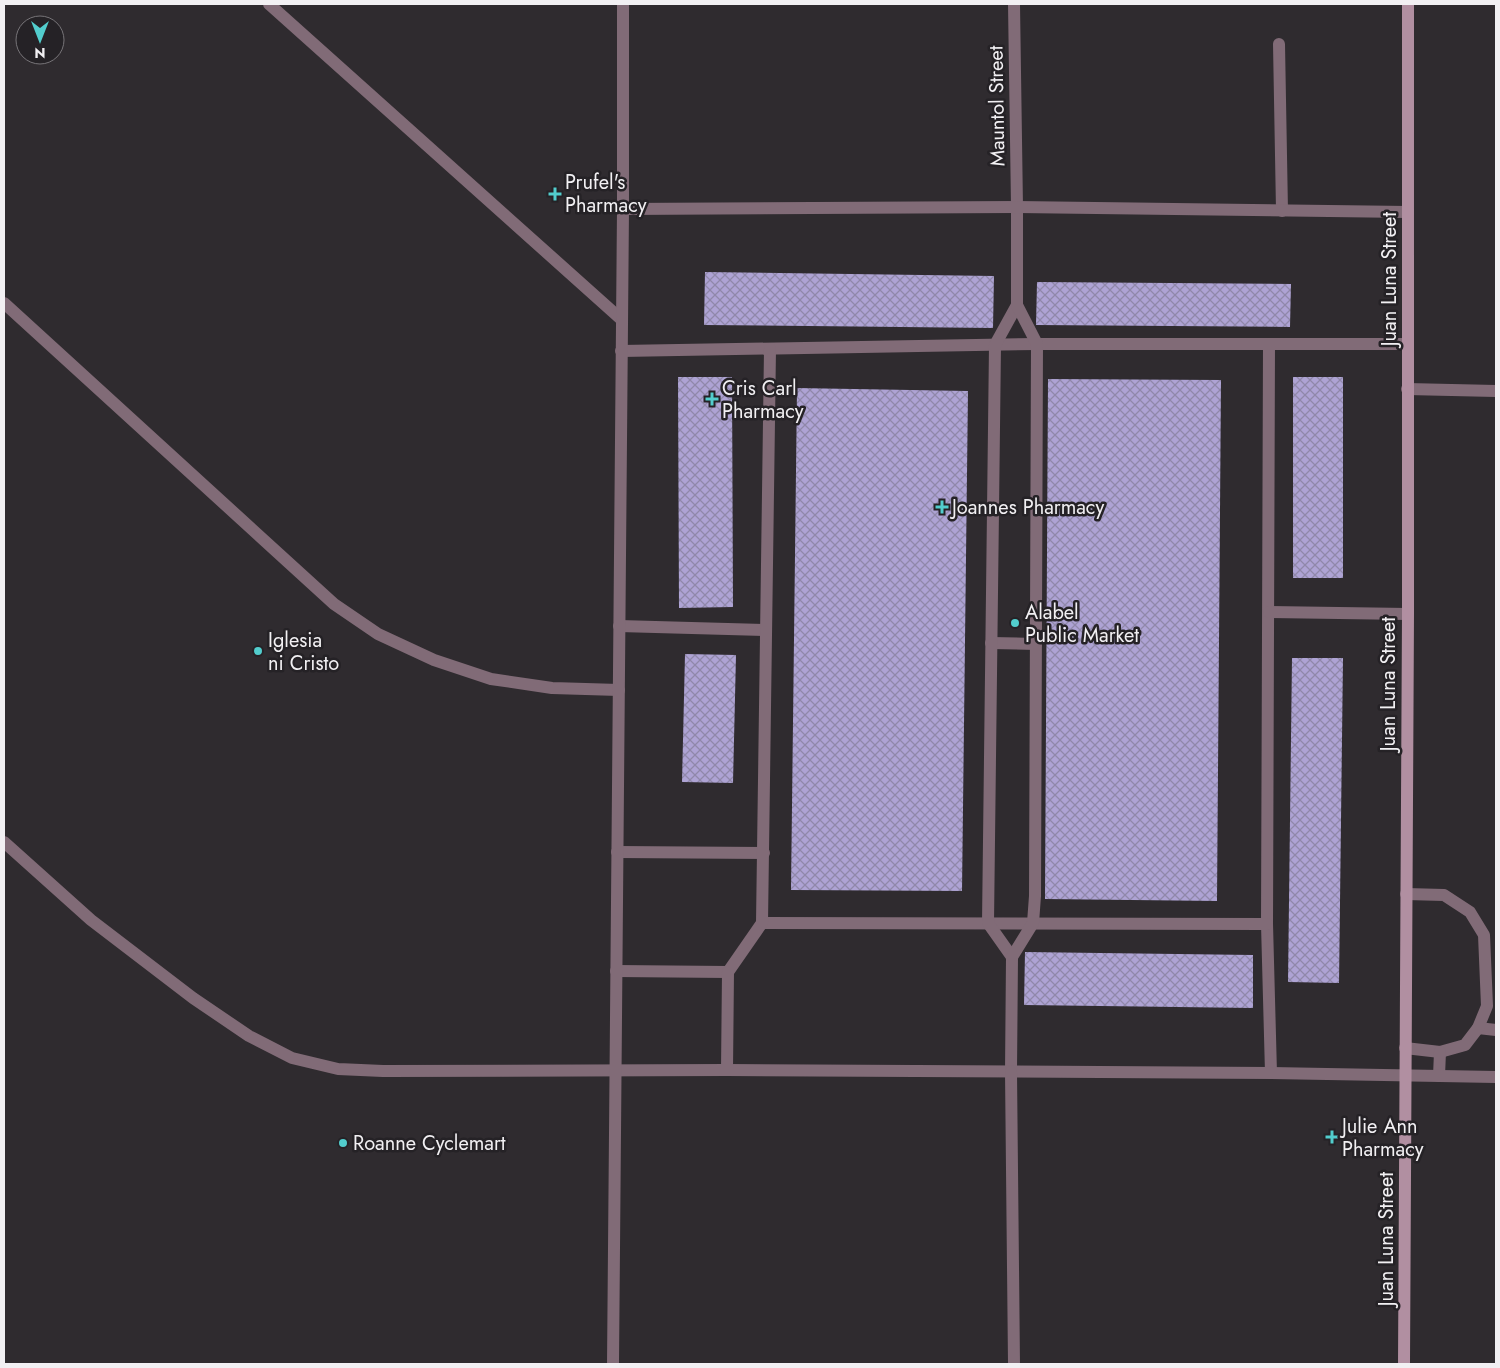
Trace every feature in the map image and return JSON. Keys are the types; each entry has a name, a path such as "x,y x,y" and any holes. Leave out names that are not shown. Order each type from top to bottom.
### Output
{"street":[{"path":"269,4 622,320"},
{"path":"613,1364 622,351 623,4"},
{"name":"Mauntol Street","path":"1014,4 1017,305"},
{"name":"Juan Luna Street","path":"1404,1364 1408,614 1408,4"},
{"path":"1279,44 1282,210"},
{"path":"623,210 1017,207 1408,212"},
{"path":"4,303 334,604 378,634 434,660 491,679 552,688 619,690"},
{"path":"1014,1364 1011,1072 1012,957 1033,924 1035,896 1037,344 1017,305"},
{"path":"1012,957 988,924 995,345 1017,305"},
{"path":"622,351 1037,344 1407,344"},
{"path":"1269,344 1267,924 1271,1073"},
{"path":"727,1070 728,972 762,924 770,349"},
{"path":"1407,389 1496,391"},
{"path":"1269,612 1408,614"},
{"path":"619,626 766,630"},
{"path":"992,643 1036,644"},
{"path":"4,842 91,920 193,998 249,1036 292,1058 338,1069 383,1071 727,1070 1271,1073 1496,1077"},
{"path":"617,852 764,853"},
{"path":"1405,1048 1440,1052 1466,1044 1478,1028 1487,1006 1490,935 1470,912 1444,895 1406,894"},
{"path":"762,924 1267,924"},
{"path":"616,971 728,972"},
{"path":"1478,1028 1496,1030"},
{"path":"1439,1076 1440,1052"}],"building":[{"path":"705,272 994,276 993,328 704,325"},
{"path":"1037,282 1291,284 1290,327 1036,325"},
{"path":"678,377 732,377 733,607 679,608"},
{"path":"1293,377 1343,377 1343,578 1293,578"},
{"path":"1048,379 1221,380 1217,901 1045,899"},
{"path":"797,388 968,391 962,891 791,890"},
{"path":"685,654 736,655 733,783 682,782"},
{"path":"1292,658 1343,658 1339,983 1288,982"},
{"path":"1025,952 1253,955 1253,1008 1024,1005"}],"place":[{"name":"Prufel's Pharmacy","path":"555,194"},
{"name":"Cris Carl Pharmacy","path":"712,399"},
{"name":"Joannes Pharmacy","path":"942,507"},
{"name":"Alabel Public Market","path":"1015,623"},
{"name":"Iglesia ni Cristo","path":"258,651"},
{"name":"Julie Ann Pharmacy","path":"1332,1137"},
{"name":"Roanne Cyclemart","path":"343,1143"}]}
